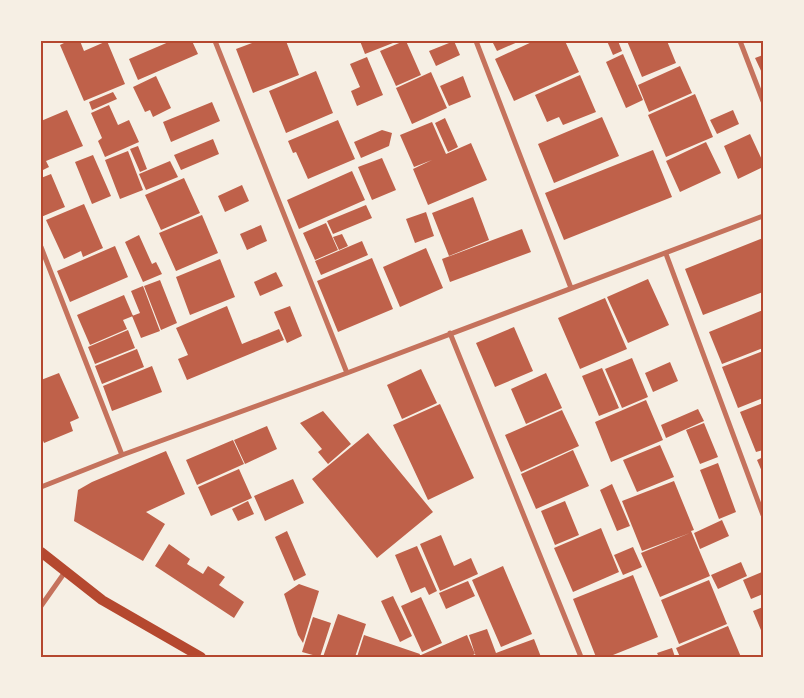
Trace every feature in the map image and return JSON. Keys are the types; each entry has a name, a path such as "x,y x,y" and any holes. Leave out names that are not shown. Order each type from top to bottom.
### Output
{"main road":[{"path":"41,552 102,600 202,657"}],"street":[{"path":"215,41 347,373"},
{"path":"476,41 571,288"},
{"path":"740,41 763,101"},
{"path":"41,486 666,254 763,216"},
{"path":"41,248 122,455"},
{"path":"666,254 763,514"},
{"path":"450,334 581,657"},
{"path":"41,606 65,572"}],"building":[{"path":"68,41 80,41 84,51 107,41 125,84 84,101 60,45"},
{"path":"171,41 192,41 198,54 138,80 129,59"},
{"path":"257,41 286,41 299,75 253,93 236,49"},
{"path":"360,41 398,41 365,54"},
{"path":"406,41 421,75 396,86 380,51"},
{"path":"454,41 460,55 436,66 429,51"},
{"path":"492,41 520,41 497,51"},
{"path":"534,41 565,41 579,72 514,101 495,59"},
{"path":"607,41 618,41 622,51 613,55"},
{"path":"627,41 667,41 676,63 642,77"},
{"path":"623,54 643,100 626,108 606,62"},
{"path":"763,55 763,75 755,58"},
{"path":"367,57 383,95 357,106 351,91 360,87 350,64"},
{"path":"680,66 692,93 649,112 638,85"},
{"path":"316,71 333,113 286,133 269,91"},
{"path":"431,72 447,108 412,124 396,88"},
{"path":"580,75 596,112 563,125 559,117 547,122 535,95"},
{"path":"156,76 171,108 153,117 150,110 145,112 133,87"},
{"path":"463,76 471,97 449,106 440,86"},
{"path":"113,92 117,99 92,110 89,102"},
{"path":"695,94 713,137 666,157 648,115"},
{"path":"212,102 220,121 171,142 163,122"},
{"path":"109,105 118,125 129,120 139,142 105,157 98,141 102,138 91,113"},
{"path":"67,110 83,146 46,161 49,167 41,171 41,121"},
{"path":"733,110 739,124 717,134 710,120"},
{"path":"602,117 619,156 554,183 538,144"},
{"path":"445,118 458,147 448,152 435,123"},
{"path":"338,120 355,159 308,179 296,152 293,153 288,141"},
{"path":"432,122 446,154 471,143 487,180 428,205 413,169 432,160 414,167 400,135"},
{"path":"382,130 392,133 389,146 361,158 354,142"},
{"path":"750,134 763,162 763,167 738,179 724,146"},
{"path":"213,139 219,154 181,170 174,155"},
{"path":"706,142 721,173 680,192 666,161"},
{"path":"138,146 147,169 140,172 130,149"},
{"path":"653,150 672,197 564,240 545,193"},
{"path":"128,151 143,190 120,199 105,160"},
{"path":"93,155 111,196 92,204 75,162"},
{"path":"382,158 396,190 372,200 358,167"},
{"path":"170,161 178,177 146,190 139,174"},
{"path":"352,171 365,200 299,229 287,200"},
{"path":"51,174 65,207 41,217 41,178"},
{"path":"184,178 200,213 161,230 145,195"},
{"path":"242,185 249,201 225,212 218,196"},
{"path":"473,197 489,240 449,256 432,213"},
{"path":"84,204 103,248 83,257 81,251 64,259 46,220"},
{"path":"366,205 372,218 333,234 327,221"},
{"path":"426,212 434,236 415,243 406,219"},
{"path":"202,215 218,253 176,271 159,233"},
{"path":"326,223 338,250 315,260 303,233"},
{"path":"261,225 267,241 247,250 240,234"},
{"path":"522,229 531,252 450,282 442,259"},
{"path":"342,234 348,246 339,250 333,237"},
{"path":"139,235 152,264 156,262 162,274 143,282 125,242"},
{"path":"763,238 763,292 703,315 685,269"},
{"path":"362,241 368,255 321,275 315,261"},
{"path":"115,246 128,277 70,302 57,271"},
{"path":"426,248 443,288 400,307 383,267"},
{"path":"372,258 393,309 338,332 317,281"},
{"path":"220,259 235,297 190,315 176,277"},
{"path":"276,272 283,286 260,296 254,282"},
{"path":"648,279 669,325 628,343 607,297"},
{"path":"160,280 177,323 161,330 144,286"},
{"path":"143,286 160,331 141,338 132,316 140,313 131,291"},
{"path":"124,295 133,316 123,320 127,329 90,345 77,315"},
{"path":"605,298 627,349 580,369 558,318"},
{"path":"227,306 242,344 279,329 284,340 187,380 178,359 188,355 176,328"},
{"path":"290,306 302,336 287,343 274,312"},
{"path":"763,310 763,348 722,364 709,332"},
{"path":"514,327 533,371 495,387 476,343"},
{"path":"128,330 135,348 95,364 88,347"},
{"path":"137,349 144,367 102,384 95,366"},
{"path":"763,351 763,398 738,408 722,367"},
{"path":"632,358 648,397 622,408 605,369"},
{"path":"670,362 678,381 653,392 645,373"},
{"path":"152,366 162,392 112,411 103,386"},
{"path":"602,368 619,408 599,416 582,376"},
{"path":"421,369 437,403 402,419 387,385"},
{"path":"59,373 79,418 70,422 73,431 44,443 41,436 41,380"},
{"path":"546,373 562,408 526,424 511,389"},
{"path":"646,400 663,440 611,462 595,422"},
{"path":"763,403 763,450 756,452 740,412"},
{"path":"440,404 474,478 428,500 393,425"},
{"path":"698,409 704,421 666,438 661,425"},
{"path":"562,410 579,446 521,472 505,435"},
{"path":"323,411 351,444 328,464 318,452 322,449 300,423"},
{"path":"704,423 718,457 700,464 686,430"},
{"path":"267,426 277,449 245,464 234,440"},
{"path":"368,433 433,512 377,558 312,479"},
{"path":"233,440 244,464 197,485 186,460"},
{"path":"660,445 674,477 637,492 623,460"},
{"path":"573,450 589,486 536,509 521,474"},
{"path":"166,451 185,494 146,512 165,524 143,561 74,521 78,490 92,482"},
{"path":"763,457 763,474 757,460"},
{"path":"718,463 736,512 719,519 700,470"},
{"path":"239,469 252,498 211,516 198,487"},
{"path":"293,479 304,503 265,521 254,496"},
{"path":"674,481 694,530 691,531 710,576 660,597 641,553 690,533 642,551 622,501"},
{"path":"612,484 630,526 617,531 600,490"},
{"path":"248,501 254,514 238,521 232,509"},
{"path":"565,501 579,535 555,545 541,511"},
{"path":"722,520 729,536 700,549 694,533"},
{"path":"601,528 619,572 573,592 554,548"},
{"path":"287,531 306,575 294,581 275,537"},
{"path":"441,535 454,566 471,558 478,574 440,591 420,544"},
{"path":"169,544 190,559 187,564 203,574 208,566 225,577 219,585 244,602 234,618 155,566"},
{"path":"417,546 437,591 429,595 425,587 411,593 395,555"},
{"path":"633,547 642,567 623,575 614,555"},
{"path":"741,562 747,576 718,589 711,575"},
{"path":"503,566 532,634 501,647 472,580"},
{"path":"762,572 763,594 751,599 743,580"},
{"path":"633,575 658,637 608,657 596,657 573,599"},
{"path":"709,580 727,624 679,644 661,600"},
{"path":"468,581 475,596 446,609 439,593"},
{"path":"299,584 319,591 303,643 298,635 284,594"},
{"path":"393,596 412,636 400,642 381,601"},
{"path":"421,597 442,643 422,652 401,606"},
{"path":"763,607 763,635 753,611"},
{"path":"338,614 366,624 355,657 323,657"},
{"path":"313,617 331,623 320,657 302,652"},
{"path":"728,626 741,657 680,657 676,648"},
{"path":"487,629 496,653 534,639 541,657 476,657 469,635"},
{"path":"364,635 420,654 419,657 357,657"},
{"path":"467,635 475,654 469,657 421,657 421,655"},
{"path":"672,648 675,657 659,657 657,653"}]}
